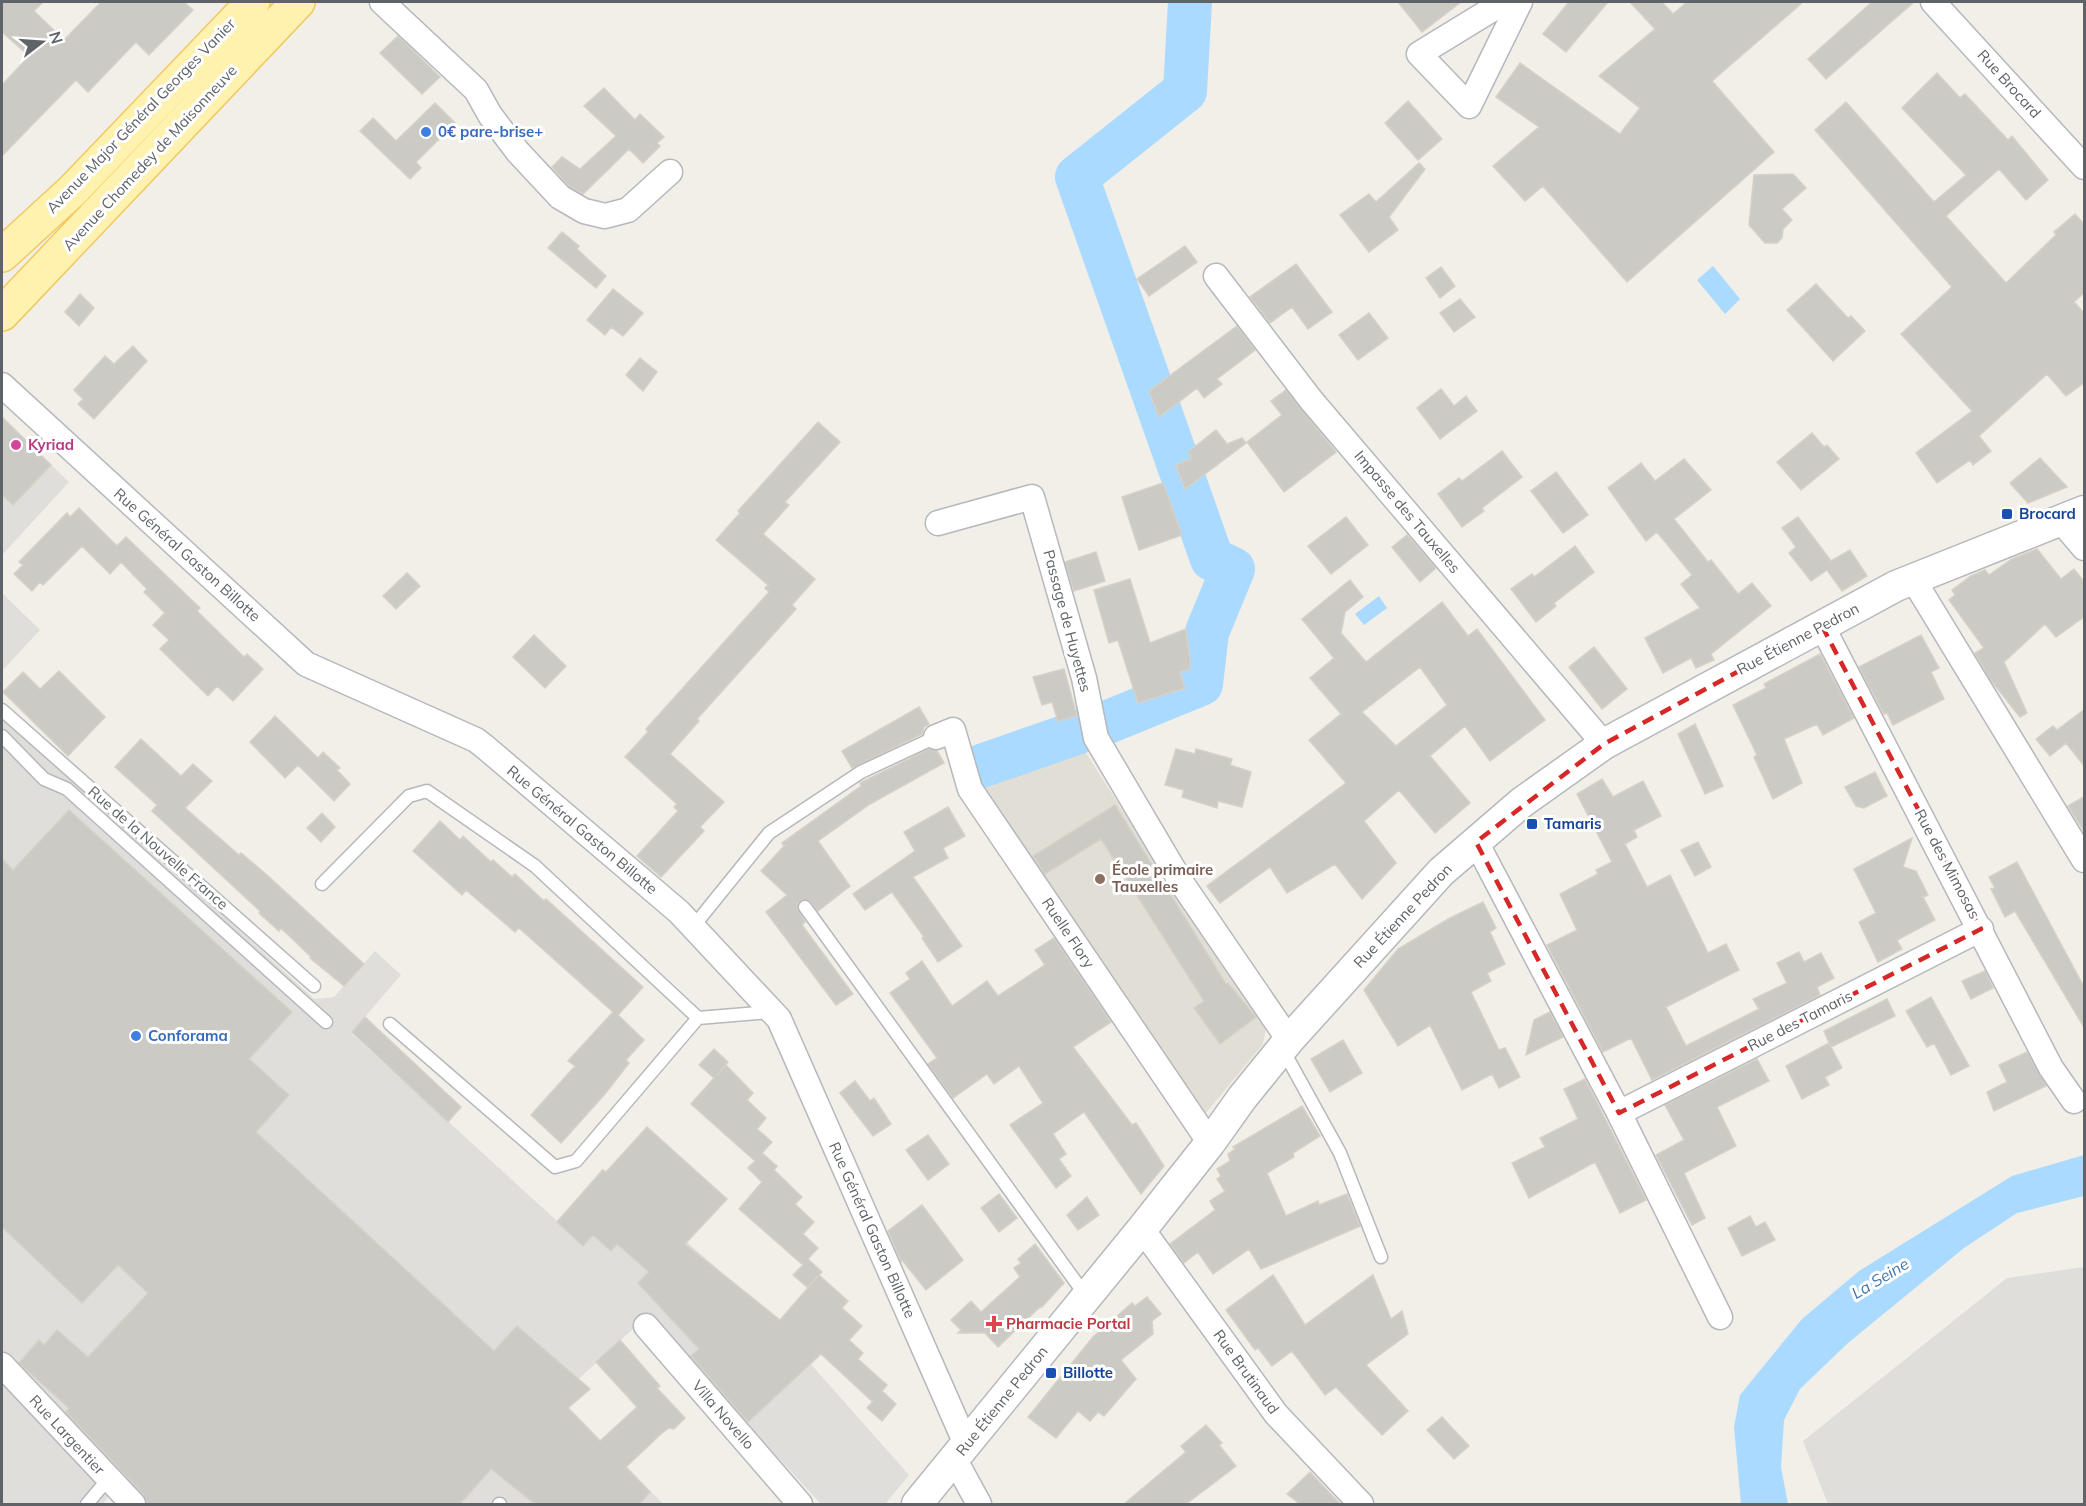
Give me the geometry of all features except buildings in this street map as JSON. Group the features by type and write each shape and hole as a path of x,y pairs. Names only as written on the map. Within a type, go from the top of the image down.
{"main road":[{"name":"Avenue Major Général Georges Vanier","path":"2,255 73,190 253,2"},
{"name":"Avenue Chomedey de Maisonneuve","path":"2,314 298,2"}],"street":[{"path":"382,2 476,90 490,115 518,152 560,197 584,211 605,216 628,210 670,172"},
{"path":"1504,2 1419,54 1469,106 1520,2"},
{"name":"Rue Brocard","path":"1934,2 2085,167"},
{"name":"Impasse des Tauxelles","path":"1215,276 1311,400 1604,744"},
{"name":"Rue Général Gaston Billotte","path":"2,385 306,664 476,740 679,912 779,1020 960,1452 979,1504"},
{"name":"Passage de Huyettes","path":"938,523 1032,497 1084,678 1093,728 1181,882 1286,1044"},
{"path":"2073,516 2085,548"},
{"name":"Rue Étienne Pedron","path":"917,1504 1142,1229 1286,1044 1441,872 1521,803 1604,744 1896,586 2073,516"},
{"path":"1913,579 2085,860"},
{"name":"Rue des Mimosas","path":"1822,626 2051,1068 2074,1101"},
{"name":"Ruelle Flory","path":"936,737 953,730 970,789 1210,1143"},
{"path":"1476,842 1619,1113 1720,1317"},
{"name":"Rue des Tamaris","path":"1619,1113 1981,929"},
{"name":"Rue Brutinaud","path":"1142,1229 1276,1414 1361,1504"},
{"name":"Villa Novello","path":"646,1326 800,1504"},
{"name":"Rue Largentier","path":"2,1365 133,1504"}],"lane":[{"name":"Rue de la Nouvelle France","path":"2,710 314,986"},
{"path":"2,736 44,779 67,789 326,1022"},
{"path":"693,927 769,834 861,772 936,737"},
{"path":"322,884 409,796 427,791 535,866 698,1018"},
{"path":"805,907 1087,1297"},
{"path":"390,1024 555,1167 576,1161 698,1018 772,1012"},
{"path":"1286,1044 1340,1153 1381,1257"},
{"path":"87,1504 108,1479"}],"highlighted area":[{"path":"1822,626 1981,929 1619,1113 1476,842 1604,744"}],"shaded area":[{"path":"2,417 69,482 2,555"},
{"path":"2,593 40,630 2,671"},
{"path":"2,708 122,823 314,999 334,997 375,951 401,975 351,1033 557,1221 602,1169 754,1300 909,1475 885,1504 821,1504 647,1316 559,1397 663,1504 146,1504 119,1480 103,1504 2,1504"},
{"name":"École primaire Tauxelles","path":"1077,739 1223,967 1267,1022 1263,1044 1197,1124 975,791 978,773"},
{"path":"2084,1267 2084,1504 1828,1504 1803,1441 2007,1278"}],"water":[{"path":"1713,266 1740,299 1725,314 1697,280"},
{"path":"1379,596 1387,608 1364,625 1355,614"},
{"name":"La Seine","path":"2084,1155 2084,1196 2017,1213 1964,1248 1848,1343 1800,1389 1784,1420 1781,1467 1788,1504 1741,1504 1734,1427 1740,1395 1802,1319 1859,1271 2012,1176"}],"waterway":[{"path":"981,766 1108,722 1201,684 1207,632 1233,569 1212,559 1077,177 1185,91 1190,2"}],"place":[{"name":"0€ pare-brise+","path":"426,132"},
{"name":"Kyriad","path":"16,445"},
{"name":"Brocard","path":"2007,514"},
{"name":"Tamaris","path":"1532,824"},
{"name":"École primaire Tauxelles","path":"1100,879"},
{"name":"Conforama","path":"136,1036"},
{"name":"Pharmacie Portal","path":"994,1324"},
{"name":"Billotte","path":"1051,1373"}]}
